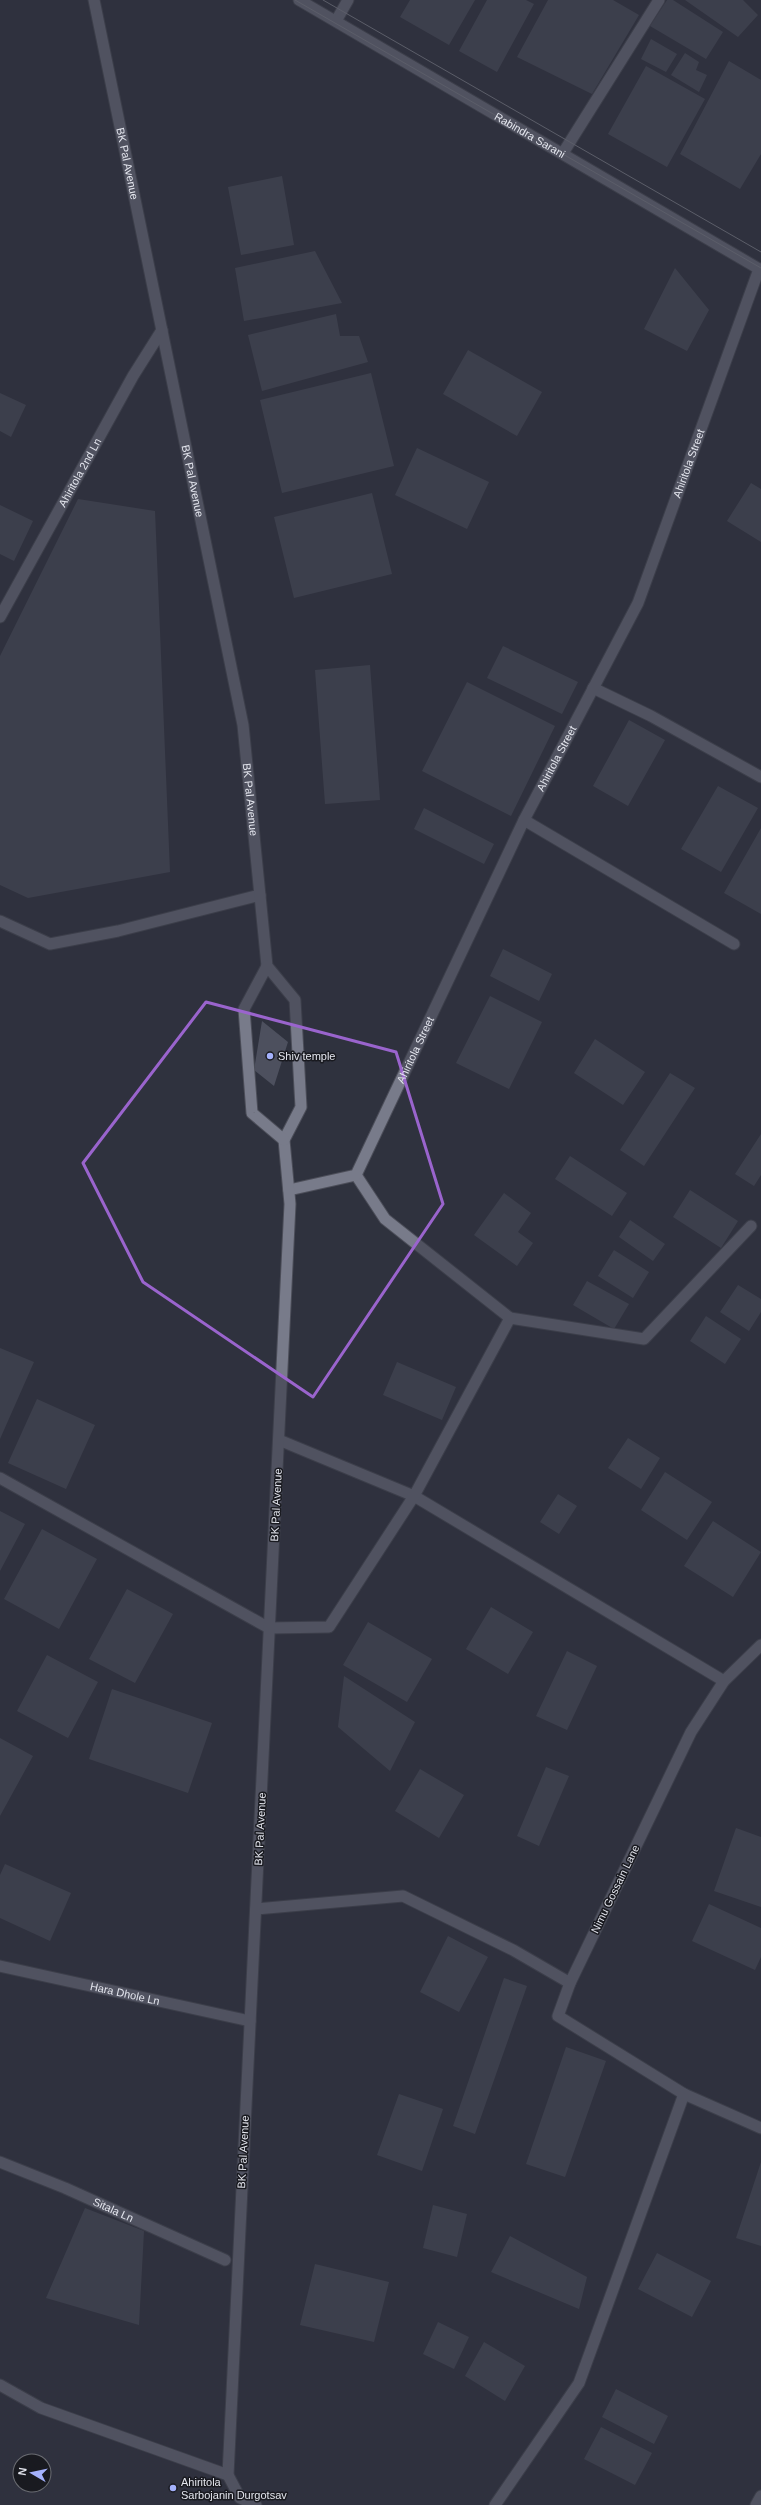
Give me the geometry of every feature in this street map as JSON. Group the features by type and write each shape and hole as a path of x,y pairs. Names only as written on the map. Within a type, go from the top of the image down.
{"main road":[{"name":"BK Pal Avenue","path":"94,0 243,725 267,966"},
{"name":"Rabindra Sarani","path":"299,0 760,269"},
{"path":"336,21 348,0"},
{"path":"563,153 659,0"},
{"name":"Ahiritola Street","path":"356,1175 524,820 638,604 760,269"},
{"name":"Ahiritola 2nd Ln","path":"0,617 133,376 162,330"},
{"path":"594,688 651,716 761,778"},
{"path":"524,820 734,944"},
{"path":"0,920 50,944 118,931 260,895"},
{"path":"267,966 295,1000 301,1107 284,1140 252,1113 244,1009 267,966"},
{"name":"BK Pal Avenue","path":"228,2475 290,1212 284,1140"},
{"path":"289,1190 356,1175 385,1219 510,1318 644,1339 751,1226"},
{"path":"0,1478 269,1628 329,1627 414,1496 510,1318"},
{"path":"279,1440 414,1496 724,1681"},
{"name":"Nimu Gossain Lane","path":"684,2094 558,2016 570,1984 691,1732 724,1681 761,1645"},
{"path":"256,1909 403,1896 513,1950 570,1984"},
{"name":"Hara Dhole Ln","path":"0,1966 250,2021"},
{"path":"495,2505 579,2382 684,2094 761,2128"},
{"name":"Sitala Ln","path":"0,2162 65,2188 225,2260"},
{"path":"0,2385 41,2408 228,2475 238,2502 256,2505"},
{"path":"756,2505 761,2496"}],"highlighted area":[{"path":"206,1002 396,1052 443,1204 313,1397 143,1282 83,1163"}],"building":[{"path":"410,0 475,0 449,45 400,17"},
{"path":"487,0 526,0 534,4 497,72 459,51"},
{"path":"548,0 613,0 639,15 592,94 517,57"},
{"path":"667,0 673,0 723,32 706,59 650,26"},
{"path":"685,0 743,0 758,15 738,37"},
{"path":"651,39 677,54 666,72 641,59"},
{"path":"685,53 699,62 696,70 707,75 699,92 671,75"},
{"path":"729,61 761,80 761,154 740,189 680,154"},
{"path":"646,66 705,99 667,167 608,134"},
{"path":"282,176 294,245 241,255 228,187"},
{"path":"315,251 342,303 244,321 235,268"},
{"path":"675,268 709,310 687,351 644,329"},
{"path":"336,314 340,336 359,336 368,362 262,391 248,335"},
{"path":"468,350 542,392 517,436 443,394"},
{"path":"371,373 394,466 282,493 260,400"},
{"path":"0,393 26,405 11,437 0,431"},
{"path":"417,448 489,482 467,529 395,495"},
{"path":"751,483 761,489 761,542 727,521"},
{"path":"372,493 392,574 294,598 274,517"},
{"path":"78,499 155,511 170,872 28,898 0,885 0,656"},
{"path":"0,505 33,521 14,561 0,554"},
{"path":"503,646 578,682 562,714 487,678"},
{"path":"370,665 380,800 325,804 315,670"},
{"path":"467,682 555,726 511,816 422,771"},
{"path":"629,720 665,740 628,806 593,786"},
{"path":"718,786 758,808 721,872 681,849"},
{"path":"424,808 494,844 484,864 414,829"},
{"path":"761,828 761,914 724,893"},
{"path":"503,949 552,974 539,1001 490,976"},
{"path":"490,996 542,1022 509,1089 456,1063"},
{"name":"Shiv temple","path":"262,1021 288,1042 274,1086 254,1070"},
{"path":"595,1039 645,1072 623,1105 574,1073"},
{"path":"670,1073 695,1088 644,1166 620,1150"},
{"path":"761,1134 761,1175 754,1186 735,1174"},
{"path":"570,1156 627,1193 612,1216 555,1179"},
{"path":"690,1190 738,1221 721,1248 673,1217"},
{"path":"504,1193 531,1213 518,1232 533,1243 517,1266 474,1235"},
{"path":"630,1220 665,1244 653,1261 619,1237"},
{"path":"614,1250 649,1272 633,1298 598,1276"},
{"path":"587,1281 629,1304 614,1329 573,1305"},
{"path":"738,1285 761,1299 761,1312 749,1331 720,1312"},
{"path":"706,1316 741,1339 725,1364 690,1341"},
{"path":"0,1348 34,1362 0,1439"},
{"path":"397,1362 456,1387 442,1420 383,1395"},
{"path":"37,1399 95,1425 66,1489 8,1463"},
{"path":"628,1438 660,1458 641,1489 608,1468"},
{"path":"665,1472 712,1502 687,1540 641,1510"},
{"path":"558,1494 577,1506 559,1534 540,1522"},
{"path":"0,1511 25,1524 0,1571"},
{"path":"713,1521 761,1552 733,1597 684,1566"},
{"path":"42,1529 97,1559 59,1629 4,1599"},
{"path":"127,1589 173,1614 135,1683 89,1659"},
{"path":"491,1607 533,1632 508,1674 466,1649"},
{"path":"368,1622 432,1659 407,1702 343,1665"},
{"path":"567,1651 597,1666 567,1730 536,1716"},
{"path":"47,1655 98,1682 68,1738 17,1711"},
{"path":"344,1676 415,1722 390,1771 338,1727"},
{"path":"112,1689 212,1723 188,1793 89,1759"},
{"path":"0,1738 33,1756 0,1816"},
{"path":"546,1767 569,1776 539,1846 517,1836"},
{"path":"420,1769 464,1795 439,1838 395,1811"},
{"path":"736,1828 761,1837 761,1907 714,1891"},
{"path":"5,1864 71,1893 50,1941 0,1918 0,1875"},
{"path":"709,1904 761,1928 761,1957 755,1970 692,1941"},
{"path":"448,1936 488,1957 459,2012 420,1992"},
{"path":"504,1978 527,1986 475,2134 453,2126"},
{"path":"566,2047 606,2061 565,2177 526,2164"},
{"path":"399,2094 443,2109 422,2171 377,2155"},
{"path":"761,2162 761,2246 736,2238"},
{"path":"433,2205 467,2214 457,2257 423,2248"},
{"path":"85,2208 144,2231 139,2325 46,2298"},
{"path":"510,2236 587,2277 579,2309 491,2272"},
{"path":"657,2253 711,2281 692,2317 638,2289"},
{"path":"315,2264 389,2282 374,2342 300,2325"},
{"path":"438,2322 469,2337 454,2369 423,2354"},
{"path":"484,2342 525,2366 505,2401 465,2376"},
{"path":"616,2389 668,2416 654,2444 602,2417"},
{"path":"601,2427 652,2453 635,2485 584,2459"}],"tram line":[{"path":"295,0 761,268"},
{"path":"323,0 761,252"}],"place":[{"name":"Shiv temple","path":"270,1056"},
{"name":"Ahiritola Sarbojanin Durgotsav","path":"173,2488"}]}
